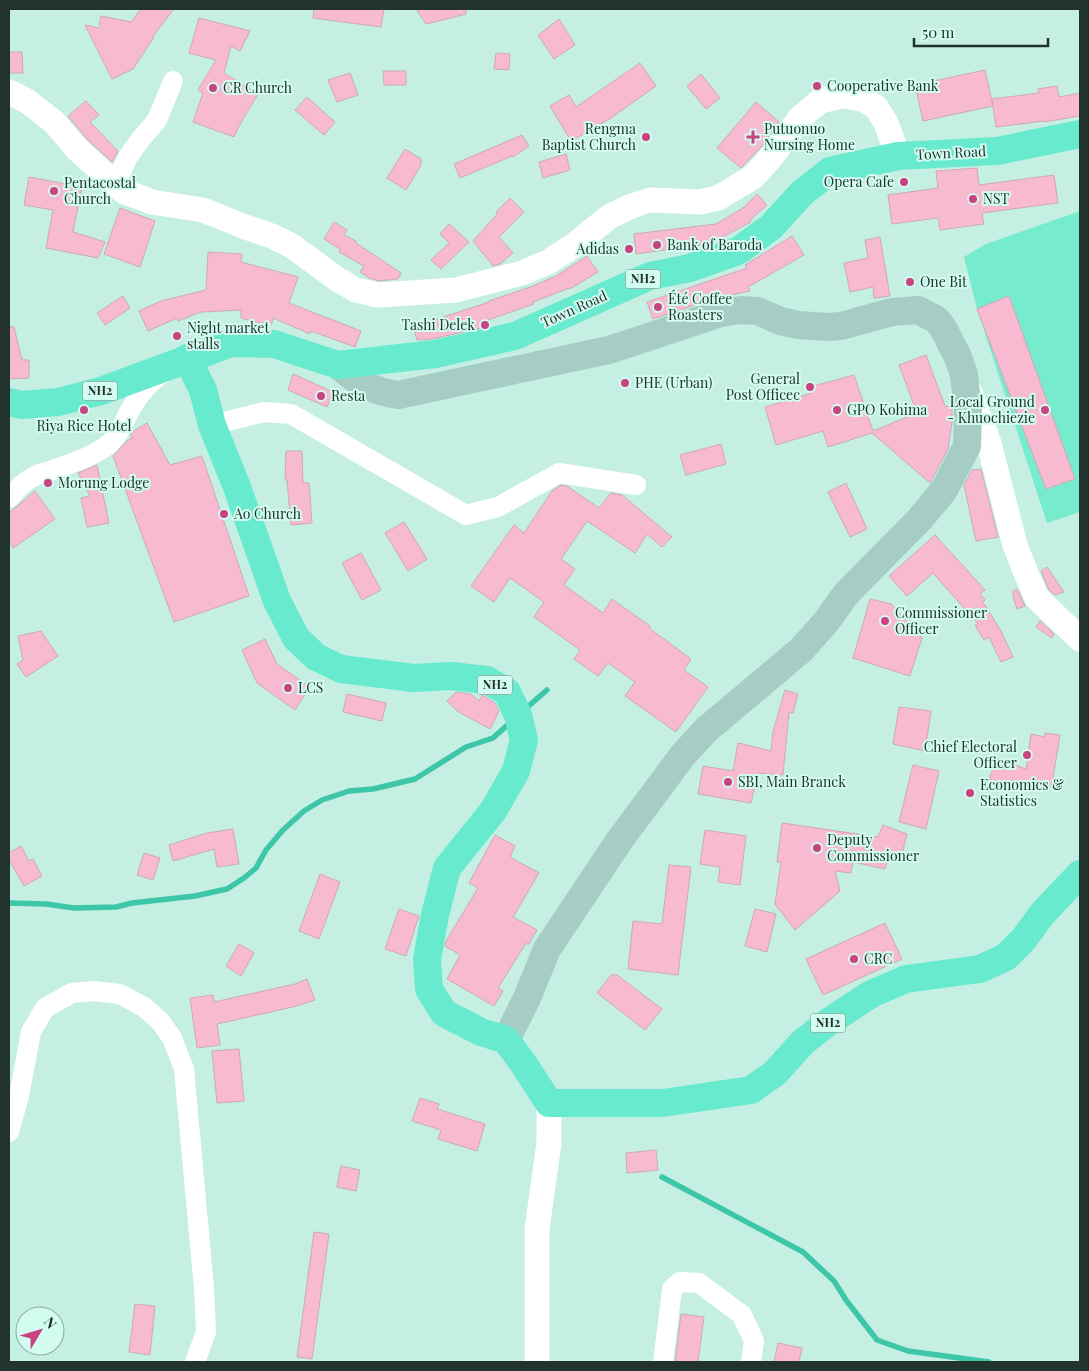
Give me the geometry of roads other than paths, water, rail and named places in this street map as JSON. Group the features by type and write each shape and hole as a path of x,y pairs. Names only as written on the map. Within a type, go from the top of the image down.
{"highway":[{"name":"Town Road","path":"188,358 231,343 274,344 338,365 434,354 514,336 650,276 690,268 738,251 771,227 802,193 830,171 898,156 997,150 1080,134"},
{"name":"NH2","path":"9,402 22,405 58,402 101,391 188,358 203,390 212,425 237,487 277,601 296,638 316,657 341,669 414,678 452,676 487,680 507,692 514,707 524,740 516,771 493,810 446,868 427,959 429,989 444,1013 482,1032 506,1040"},
{"name":"NH2","path":"549,1104 663,1103 751,1090 775,1074 803,1042 830,1021 871,994 906,979 980,969 1006,957 1023,940 1043,913 1080,874"},
{"path":"506,1040 549,1104"}],"main road":[{"path":"338,365 358,382 376,392 398,395 609,350 722,313 741,310 758,312 780,321 798,325 829,327 841,326 892,312 918,310 937,320 943,328 964,375 968,408 967,446 944,490 920,519 846,594 826,622 801,650 706,730 684,755 628,828 547,949 527,998 506,1040"}],"street":[{"path":"116,184 128,157 157,120 173,81"},
{"path":"9,92 27,101 54,122 78,149 123,191 152,202 203,210 272,236 292,246 337,280 356,290 378,295 456,290 522,273 548,262 573,246 609,217 629,207 650,200 700,202 718,198 753,177 773,155 800,118 820,101 842,96 862,98 876,107 886,124 898,156"},
{"path":"9,498 20,485 37,475 98,452 109,444 117,435 130,411 146,388 157,377 188,358"},
{"path":"964,375 989,443 1015,545 1026,573 1037,598 1080,639"},
{"path":"212,425 264,412 291,414 466,515 498,507 559,473 636,485"},
{"path":"9,1132 19,1096 31,1032 45,1008 72,993 94,990 120,994 144,1007 160,1021 172,1038 184,1069 204,1288 206,1332 195,1362"},
{"path":"537,1362 536,1229 549,1143 549,1104"},
{"path":"663,1362 672,1290 680,1282 699,1283 742,1315 754,1341 751,1362"}],"waterway":[{"path":"524,710 547,690"},
{"path":"9,903 46,904 74,908 116,907 132,903 195,896 227,889 256,868 266,850 283,830 304,811 322,800 349,791 373,789 415,779 466,747 493,738 512,721"},
{"path":"662,1177 803,1252 834,1281 877,1340 908,1351 989,1362"}],"place":[{"name":"Cooperative Bank","path":"817,86"},
{"name":"CR Church","path":"213,88"},
{"name":"Rengma Baptist Church","path":"646,137"},
{"name":"Putuonuo Nursing Home","path":"753,137"},
{"name":"Opera Cafe","path":"904,182"},
{"name":"Pentacostal Church","path":"54,191"},
{"name":"NST","path":"973,199"},
{"name":"Bank of Baroda","path":"657,245"},
{"name":"Adidas","path":"629,249"},
{"name":"One Bit","path":"910,282"},
{"name":"Été Coffee Roasters","path":"658,307"},
{"name":"Tashi Delek","path":"485,325"},
{"name":"Night market stalls","path":"177,336"},
{"name":"PHE (Urban)","path":"625,383"},
{"name":"General Post Officec","path":"810,387"},
{"name":"Resta","path":"321,396"},
{"name":"Riya Rice Hotel","path":"84,410"},
{"name":"GPO Kohima","path":"837,410"},
{"name":"Local Ground - Khuochiezie","path":"1045,410"},
{"name":"Morung Lodge","path":"48,483"},
{"name":"Ao Church","path":"224,514"},
{"name":"Commissioner Officer","path":"885,621"},
{"name":"LCS","path":"288,688"},
{"name":"Chief Electoral Officer","path":"1027,755"},
{"name":"SBI, Main Branck","path":"728,782"},
{"name":"Economics & Statistics","path":"970,793"},
{"name":"Deputy Commissioner","path":"817,848"},
{"name":"CRC","path":"854,959"}]}
